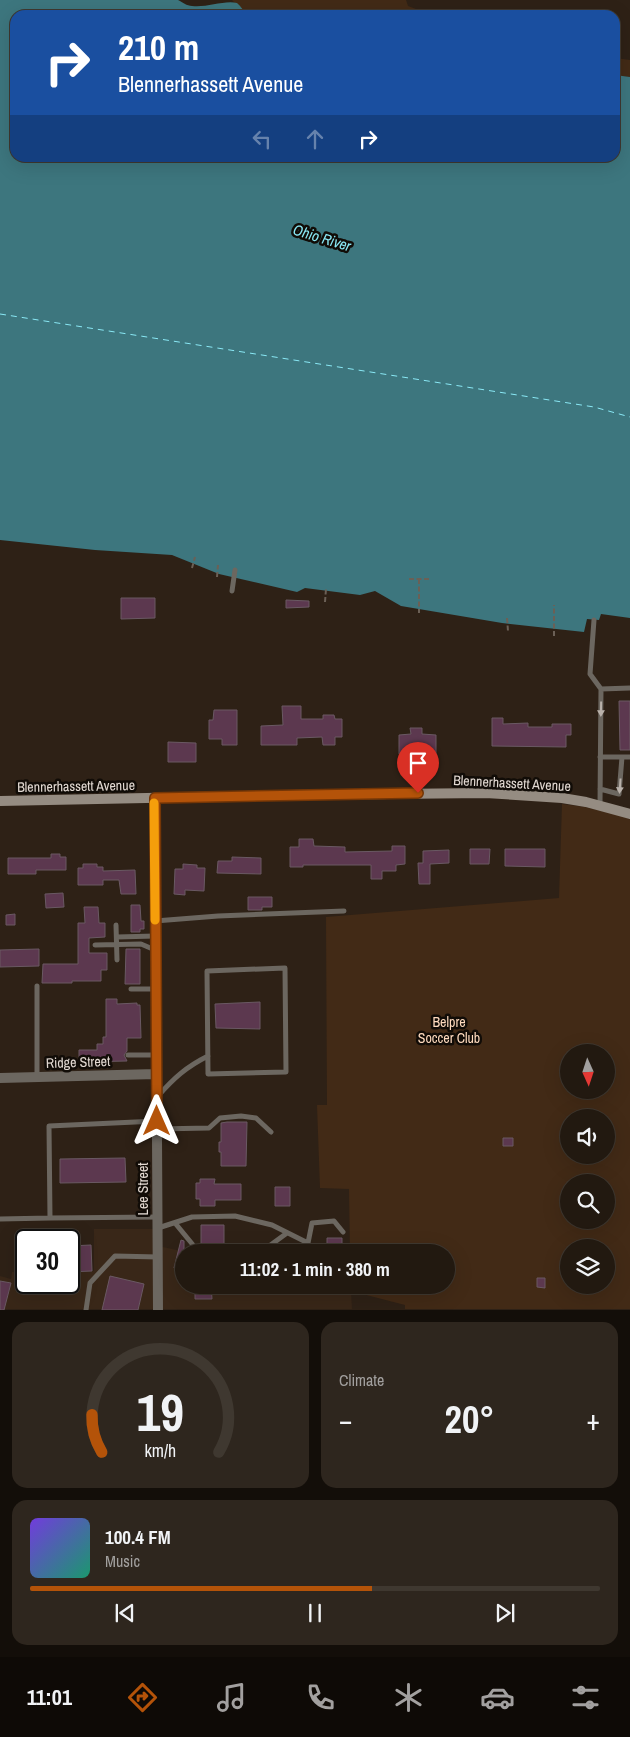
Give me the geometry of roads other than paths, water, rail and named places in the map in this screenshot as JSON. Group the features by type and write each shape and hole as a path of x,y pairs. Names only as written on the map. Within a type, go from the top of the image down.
{"street":[{"name":"Blennerhassett Avenue","path":"0,801 315,794 486,793 562,798 630,814"},
{"name":"Lee Street","path":"155,798 158,1310"},
{"name":"Ridge Street","path":"0,1078 156,1074"}],"lane":[{"path":"232,591 235,570"},
{"path":"594,620 590,674 601,688 600,806"},
{"path":"601,688 630,688"},
{"path":"600,757 630,757"},
{"path":"600,789 620,794 622,757"},
{"path":"155,921 218,916 344,911"},
{"path":"116,924 117,960"},
{"path":"117,937 155,936"},
{"path":"95,945 141,944 155,950"},
{"path":"285,968 286,1072 208,1074 208,1056 207,971 285,968"},
{"path":"36,986 37,1077"},
{"path":"131,988 155,989"},
{"path":"128,1055 156,1055"},
{"path":"156,1098 174,1078 189,1066 208,1056"},
{"path":"50,1218 48,1126 157,1125 209,1128 220,1118 241,1116 256,1118 271,1132"},
{"path":"158,1229 192,1218 235,1216 272,1225 308,1243 312,1223 334,1221 343,1232"},
{"path":"0,1219 157,1217"},
{"path":"175,1223 192,1244"},
{"path":"273,1244 287,1233"},
{"path":"86,1310 90,1283 115,1256 158,1257"}],"water":[{"name":"Ohio River","path":"0,0 178,0 188,5 197,6 232,2 237,3 243,10 10,10 10,162 620,162 620,76 630,77 630,618 601,614 599,620 587,619 584,632 502,623 401,606 375,591 360,595 305,588 297,592 219,574 172,555 95,550 0,540"}],"park label":[{"name":"Belpre Soccer Club","path":"449,1030"}]}
